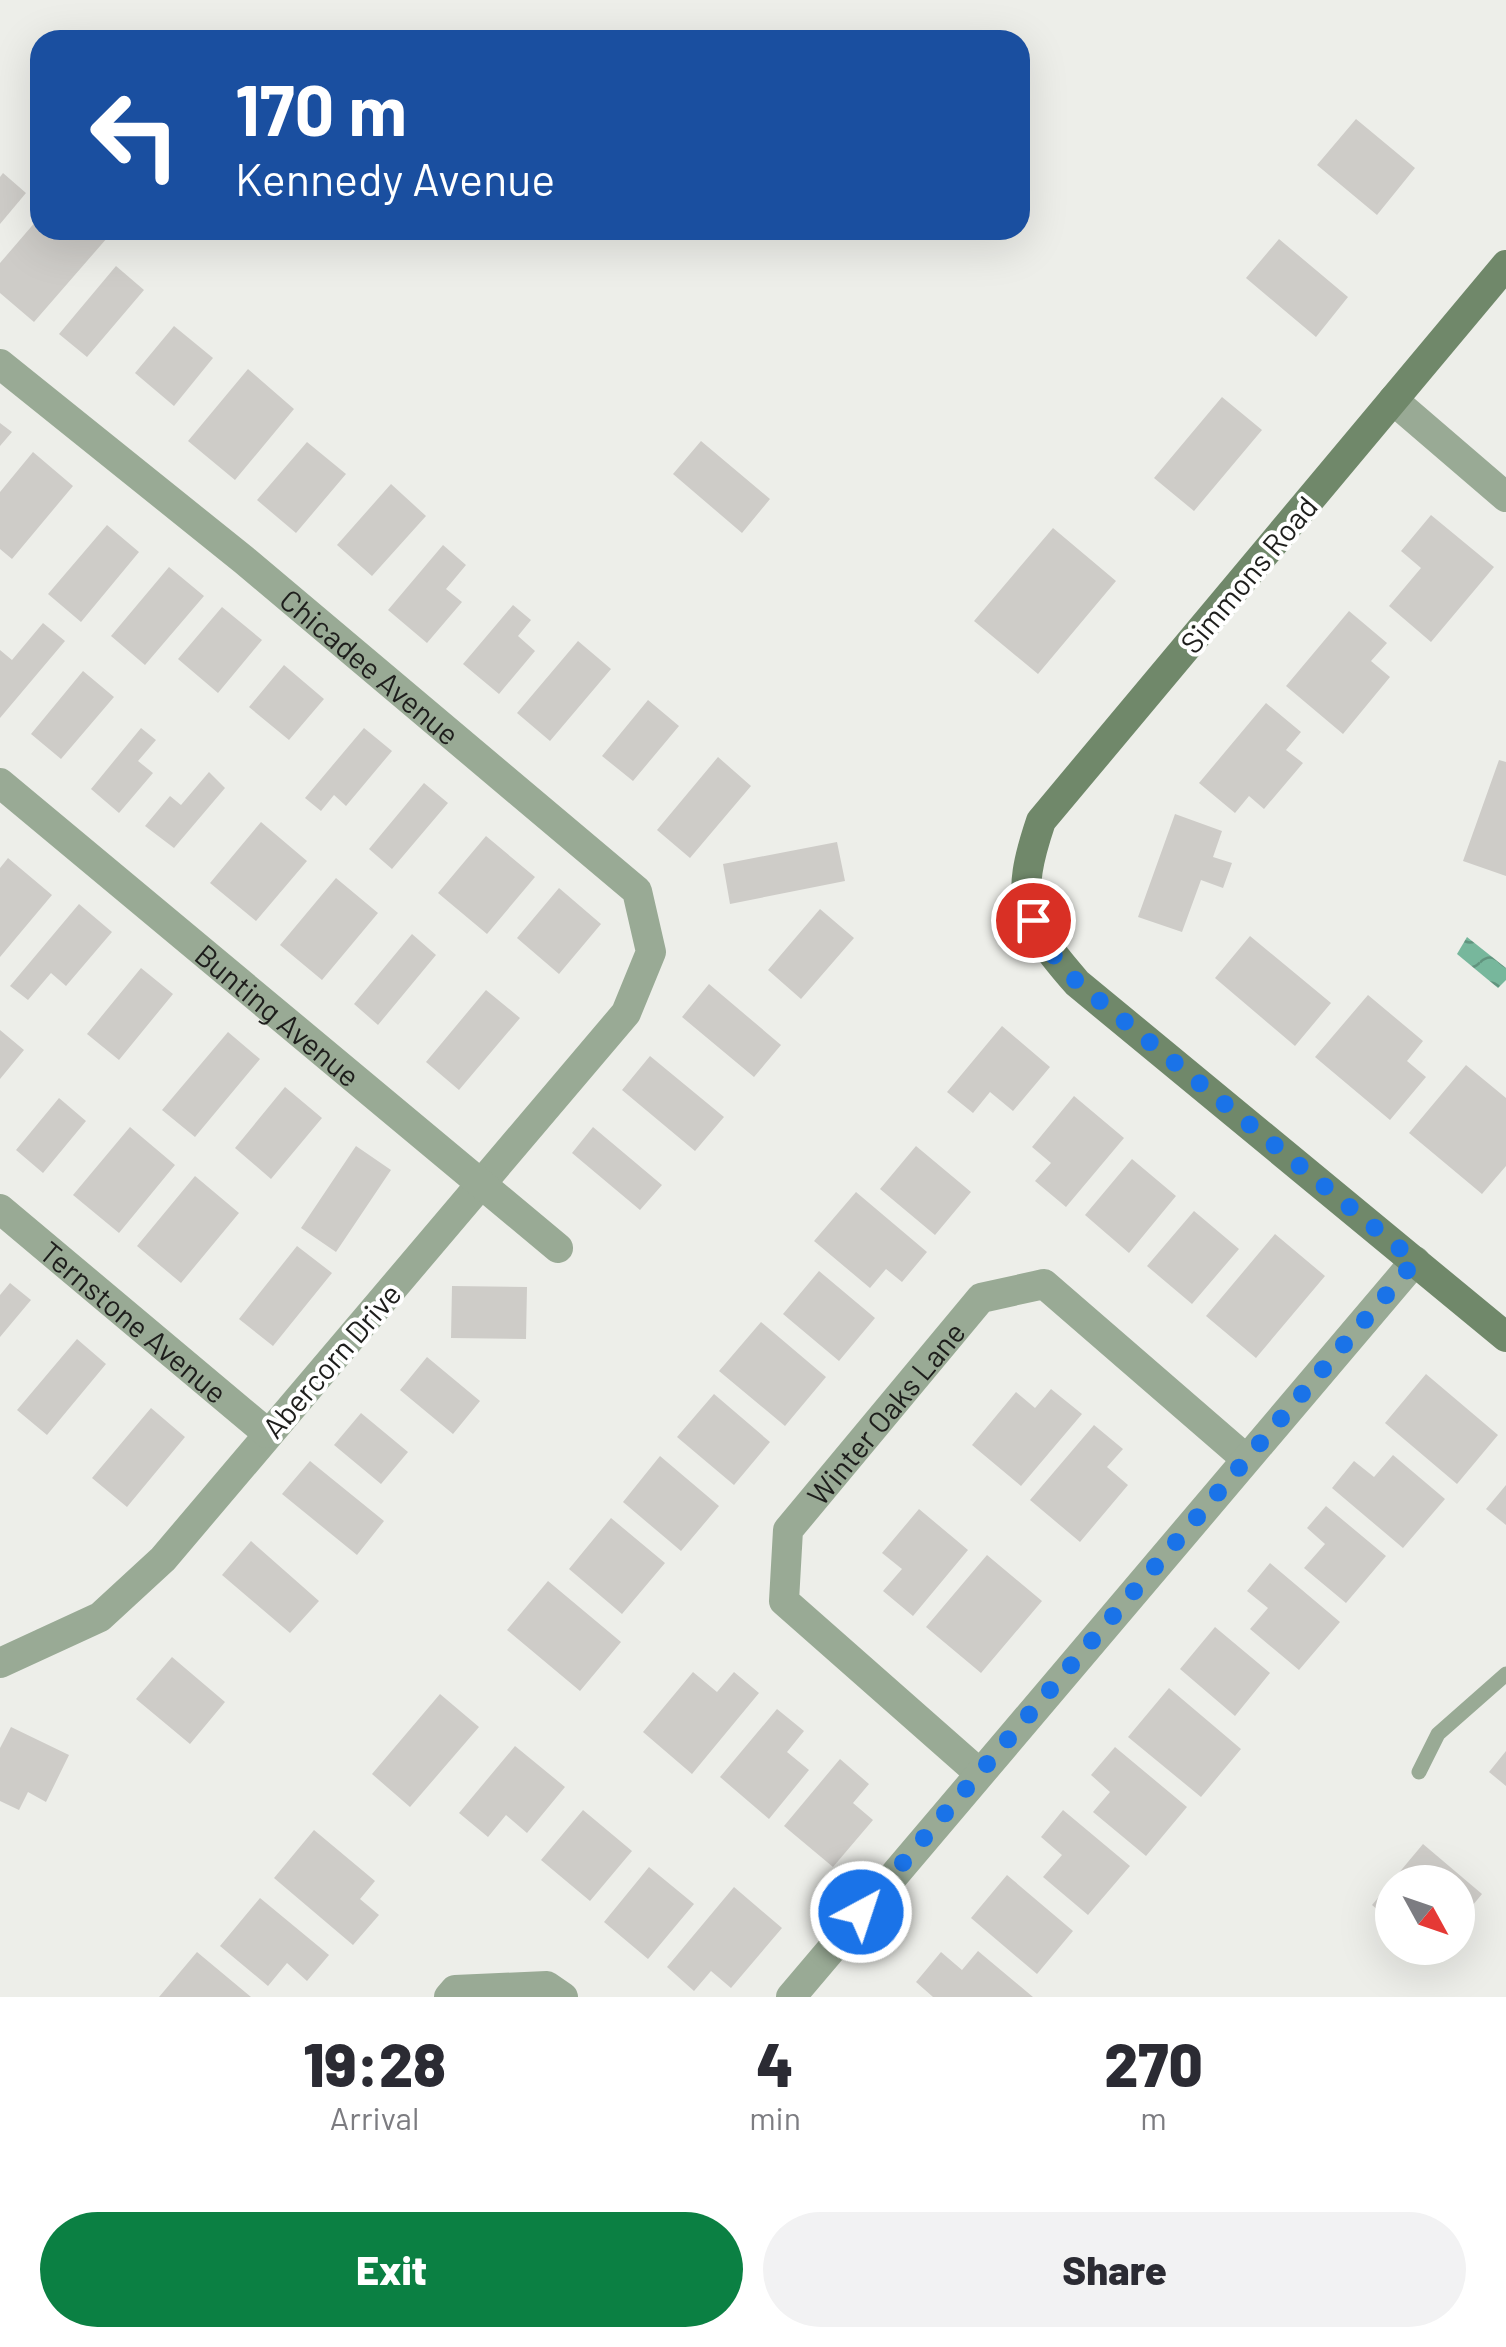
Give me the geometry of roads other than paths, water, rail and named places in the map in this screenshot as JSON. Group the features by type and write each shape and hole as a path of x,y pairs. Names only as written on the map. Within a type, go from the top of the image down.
{"street":[{"name":"Simmons Road","path":"1415,1261 1077,982 1042,942 1025,899 1026,866 1041,821 1506,265"},
{"name":"Chicadee Avenue","path":"0,364 244,560 637,891 651,952 626,1013"},
{"path":"1394,400 1506,497"},
{"name":"Bunting Avenue","path":"0,783 558,1248"},
{"name":"Abercorn Drive","path":"0,1663 100,1617 164,1559 626,1013"},
{"name":"Ternstone Avenue","path":"0,1209 267,1434"},
{"path":"791,1997 1415,1261 1506,1338"},
{"name":"Winter Oaks Lane","path":"978,1772 784,1601 788,1530 981,1298 1044,1284 1246,1459"},
{"path":"449,1997 456,1990 547,1986 563,1997"}],"lane":[{"path":"1419,1772 1438,1734 1506,1674"}],"water":[{"path":"1467,937 1506,968 1506,980 1498,988 1457,954"}]}
